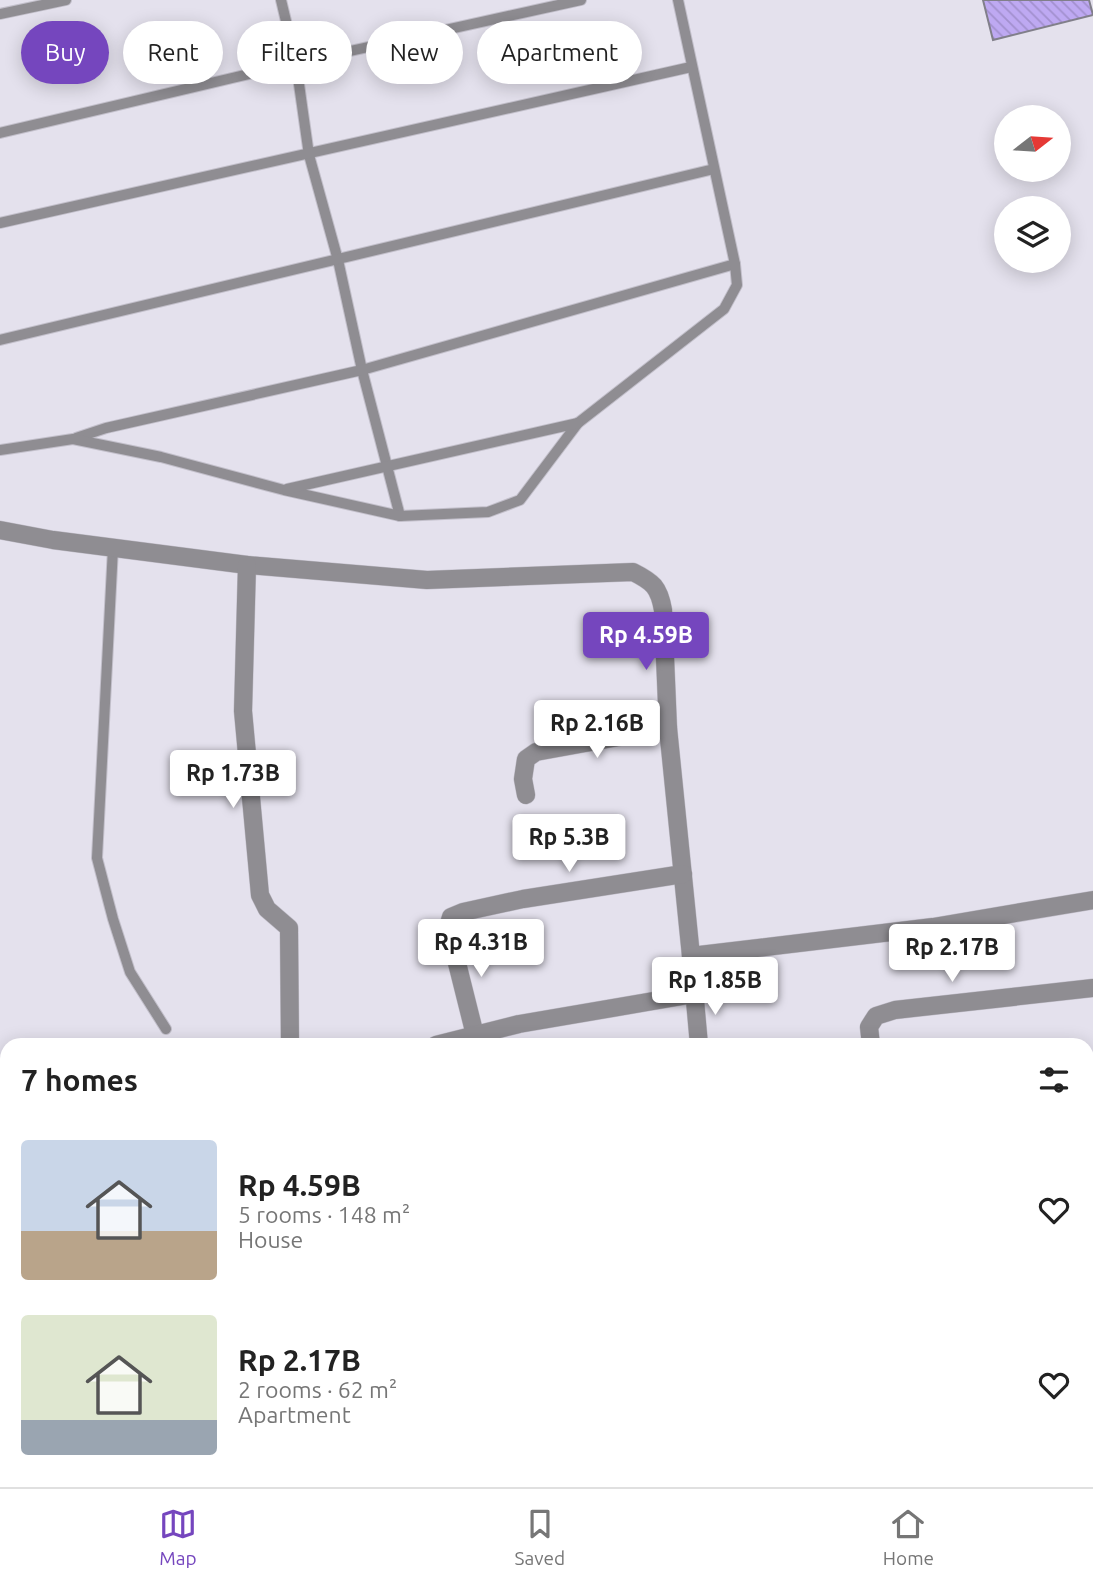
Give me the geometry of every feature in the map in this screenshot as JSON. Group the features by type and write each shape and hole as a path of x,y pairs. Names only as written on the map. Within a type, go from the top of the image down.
{"street":[{"path":"0,530 247,565 427,579 633,572 651,580 660,596 668,728 698,1038"},
{"path":"247,565 243,711 260,895 267,909 289,929 290,1038"},
{"path":"526,796 523,779 526,759 536,752 668,728"},
{"path":"475,1035 447,927 451,916 523,899 683,874"},
{"path":"691,956 933,927 1093,900"},
{"path":"870,1038 869,1027 876,1016 895,1010 1093,988"},
{"path":"463,1038 519,1024 694,994"}],"lane":[{"path":"0,14 66,0"},
{"path":"281,0 286,21"},
{"path":"352,51 581,0"},
{"path":"73,439 161,457 284,490 400,516 488,512 520,500 578,424 724,309 737,285 735,264 678,0"},
{"path":"0,223 691,67"},
{"path":"0,134 237,77"},
{"path":"299,84 309,155 338,260 362,370 400,516"},
{"path":"0,340 714,169"},
{"path":"0,450 73,439 106,428 362,370 735,264"},
{"path":"284,490 578,424"},
{"path":"113,548 97,858 113,919 131,972 166,1029"}],"building":[{"path":"983,0 1089,0 1093,15 993,40"}]}
